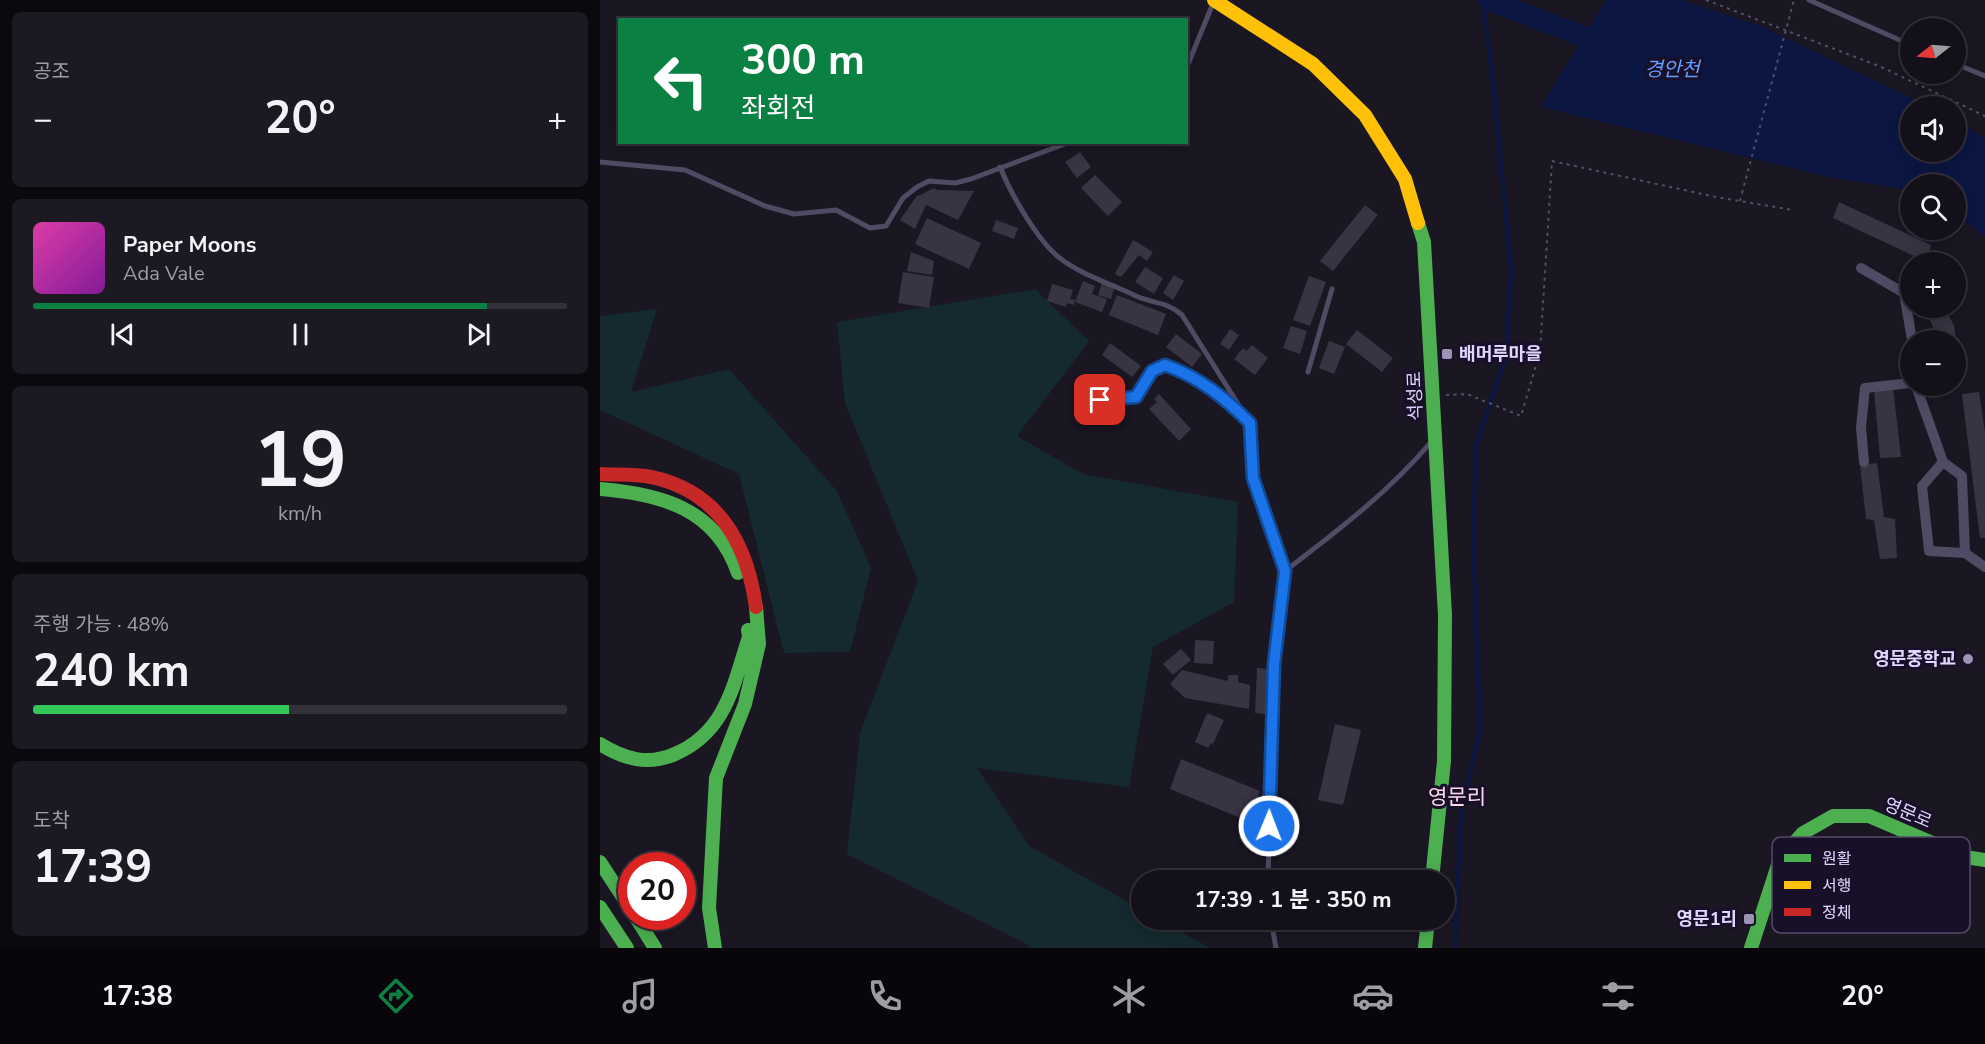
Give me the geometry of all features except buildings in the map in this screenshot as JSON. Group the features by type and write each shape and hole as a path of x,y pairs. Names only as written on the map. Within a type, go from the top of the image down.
{"main road":[{"name":"석성로","path":"1214,0 1313,64 1365,115 1405,179 1424,242 1445,615 1444,761 1433,870"},
{"path":"600,474 651,477 698,494 723,518 745,555 756,604 759,644 745,704 716,778 709,908 715,948"},
{"path":"600,489 626,490 684,506 714,529 736,563 750,637 732,688 710,732 685,750 647,763 600,744"},
{"name":"영문로","path":"1799,837 1833,816 1869,816 1918,837"},
{"name":"영문로","path":"1970,858 1985,860"},
{"path":"600,862 618,890"},
{"name":"영문로","path":"1751,948 1772,884"},
{"path":"600,907 627,948"},
{"path":"644,930 655,948"},
{"path":"1425,948 1427,930"}],"street":[{"path":"1861,268 1904,293 1910,330"},
{"path":"1864,462 1861,427 1865,388 1900,385"},
{"path":"1920,396 1943,462 1962,476 1965,553"},
{"path":"1943,462 1922,486 1929,551 1965,553 1985,567"}],"lane":[{"path":"1188,64 1214,0"},
{"path":"1809,0 1900,40"},
{"path":"1966,68 1985,76"},
{"path":"600,162 685,170 765,206 794,214 836,210 870,228 880,228 886,226 903,198 929,181 954,183 1064,144"},
{"path":"1000,167 1049,249 1063,261 1143,298 1169,304 1182,315 1250,423 1253,478 1285,571 1274,664 1268,870"},
{"path":"1308,372 1332,290"},
{"path":"1084,413 1100,400 1136,397 1152,371 1165,365 1204,384 1227,400 1250,423"},
{"path":"1285,571 1332,535 1408,469 1434,439"},
{"path":"1273,930 1276,948"}],"path":[{"path":"1706,0 1879,66 1985,116"},
{"path":"1740,201 1794,0"},
{"path":"1434,396 1467,394 1521,416 1540,352 1552,161 1793,210"}],"green space":[{"path":"1035,289 1089,341 1017,436 1083,474 1238,502 1234,602 1153,647 1129,787 977,768 1029,846 1131,903 1131,930 1177,930 1210,948 1029,948 1027,944 847,854 860,733 918,581 845,403 837,322"},
{"path":"657,309 631,392 729,369 837,491 871,568 850,652 784,653 739,474 600,410 600,316"}],"water":[{"name":"경안천","path":"1606,0 1681,0 1763,27 1907,96 1900,96 1900,162 1966,162 1966,127 1985,139 1985,237 1966,222 1966,174 1900,174 1900,188 1829,177 1541,107"}],"waterway":[{"path":"1455,948 1461,812 1480,730 1473,537 1476,445 1506,356 1511,270 1483,0"},
{"name":"경안천","path":"1488,0 1611,47"}],"traffic: fast":[{"path":"1418,223 1424,242 1445,615 1444,761 1433,870"},
{"path":"600,489 645,495 684,509 716,534 728,551 738,573"},
{"path":"715,948 709,908 716,778 745,704 759,644 756,607"},
{"path":"600,744 618,754 646,760 665,758 692,745 706,733 725,706 749,637 748,630"},
{"path":"1799,837 1833,816 1869,816 1918,837"},
{"path":"1970,858 1985,860"},
{"path":"600,862 618,890"},
{"path":"1751,948 1772,884"},
{"path":"600,907 627,948"},
{"path":"644,930 655,948"},
{"path":"1425,948 1427,930"}],"traffic: slow":[{"path":"1214,0 1313,64 1365,115 1405,179 1418,223"}],"traffic: jam":[{"path":"600,474 651,477 674,484 694,494 711,507 725,523 736,541 752,584 756,607"}],"place":[{"name":"배머루마을","path":"1447,354"},
{"name":"영문중학교","path":"1968,659"},
{"name":"영문1리","path":"1749,919"}],"district":[{"name":"영문리","path":"1457,797"}],"route":[{"path":"1100,400 1136,397 1152,371 1165,365 1204,384 1227,400 1250,423 1253,478 1285,571 1274,664 1269,826"}]}
